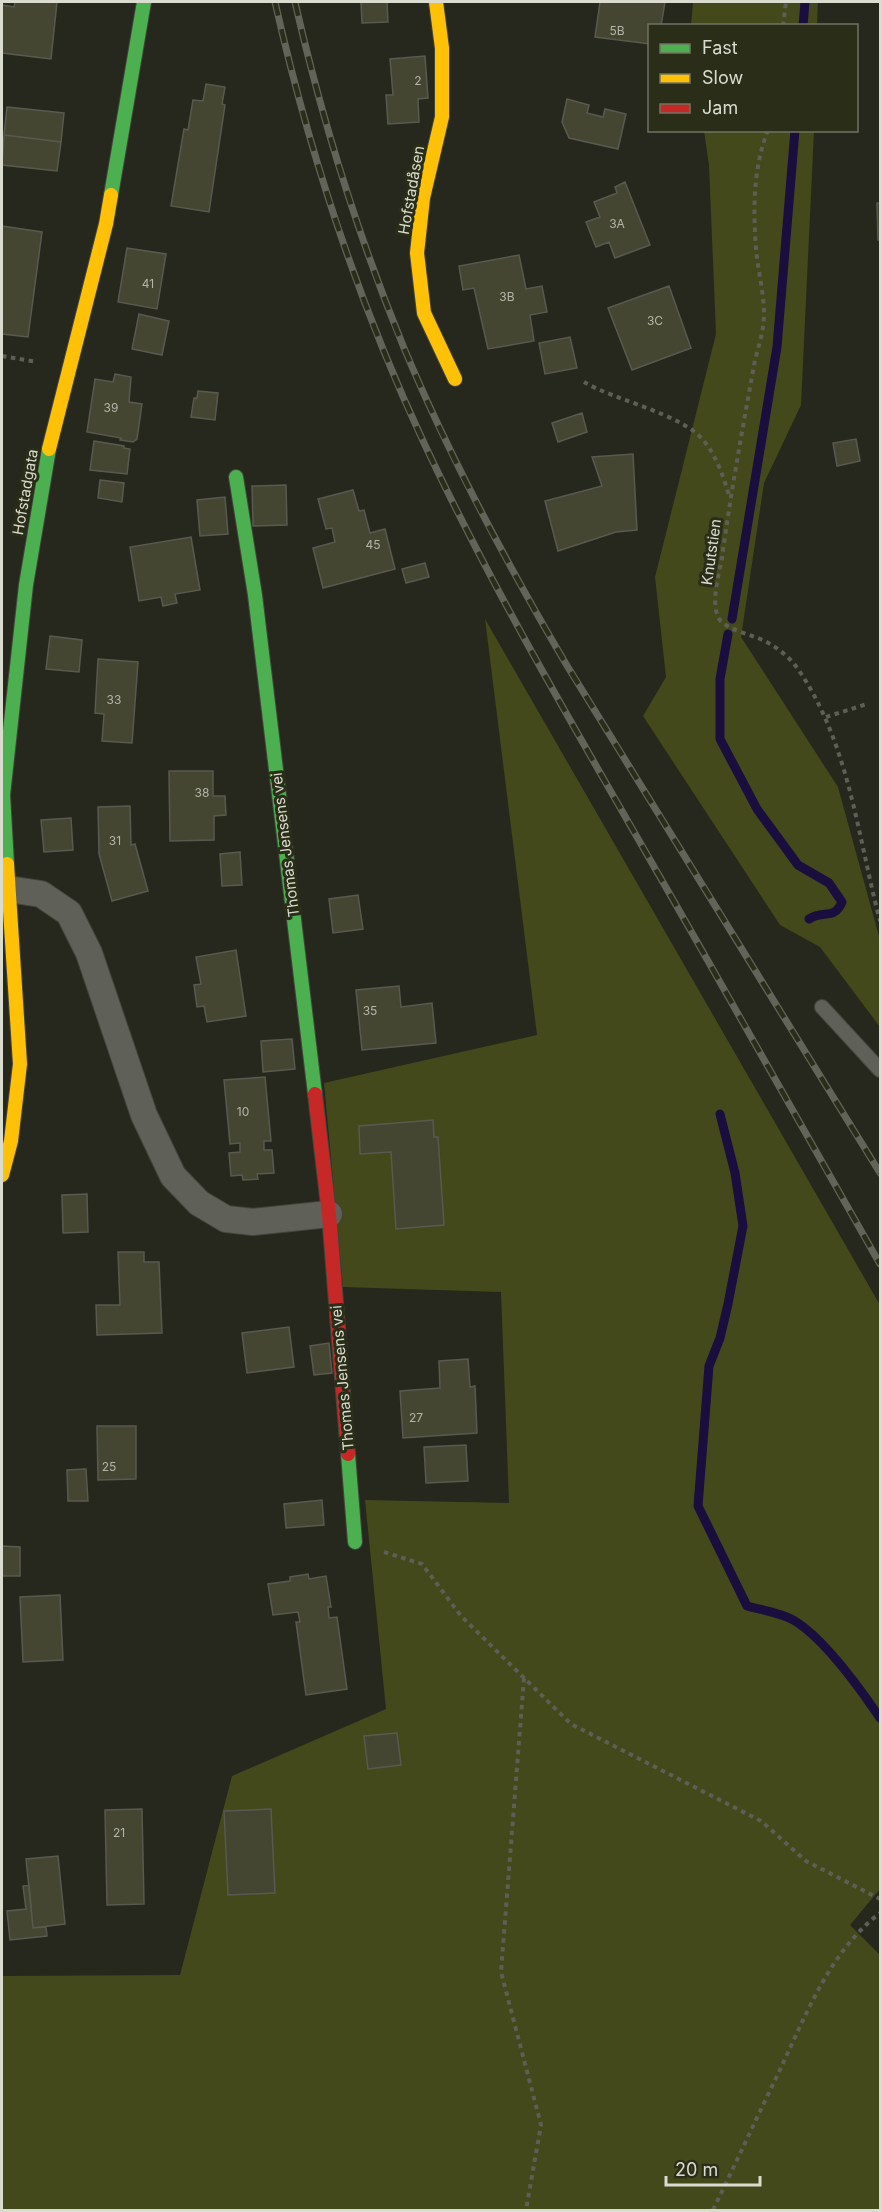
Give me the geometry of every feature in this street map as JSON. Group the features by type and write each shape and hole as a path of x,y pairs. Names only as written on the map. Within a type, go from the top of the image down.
{"street":[{"name":"Hofstadgata","path":"2,1175 11,1141 20,1064 3,795 26,585 48,453 105,225 144,2"},
{"name":"Hofstadåsen","path":"436,2 442,48 442,117 423,198 417,253 424,313 455,379"},
{"name":"Thomas Jensens vei","path":"236,477 255,595 329,1214 355,1542"},
{"path":"8,889 41,894 69,912 89,953 144,1115 173,1176 199,1203 226,1219 253,1222 329,1214"}],"lane":[{"path":"822,1008 880,1070"}],"path":[{"path":"783,24 786,2"},
{"name":"Knutstien","path":"767,132 761,148 755,182 756,248 764,314 762,338 755,360 730,498 716,599 717,616 723,624 764,641 787,656 801,673 826,717 847,777 880,921"},
{"path":"584,382 601,392 665,416 703,439 720,465 730,498"},
{"path":"826,717 867,704"},
{"path":"355,1542 422,1564 460,1616 571,1724 761,1821 806,1861 880,1899"},
{"path":"524,1677 501,1972 541,2125 526,2211"},
{"path":"713,2211 795,2038 834,1962 861,1928 880,1913"}],"green space":[{"path":"693,2 818,2 817,24 691,24"},
{"path":"704,132 814,132 801,405 764,483 741,637 838,787 880,940 880,1027 820,947 780,925 643,716 666,677 655,577 716,334 709,165"},
{"path":"485,619 880,1305 880,1889 850,1925 880,1955 880,2210 2,2210 2,1976 180,1975 232,1776 386,1709 365,1500 509,1503 501,1292 343,1287 324,1083 537,1035"}],"building":[{"path":"15,2 57,2 51,59 2,53 2,5 14,7"},
{"path":"361,2 387,2 388,22 362,23"},
{"path":"600,2 665,2 661,24 648,24 648,44 595,37"},
{"path":"425,56 428,98 418,99 419,122 388,124 386,95 393,95 390,59"},
{"path":"206,84 225,87 222,104 225,105 209,212 171,206 184,129 188,130 193,100 203,101"},
{"path":"567,99 589,105 587,113 603,117 605,109 626,114 618,149 569,138 562,122"},
{"path":"7,107 64,113 61,142 4,135"},
{"path":"4,135 61,142 57,171 2,165"},
{"path":"625,182 650,245 615,258 609,242 596,247 586,222 600,217 594,202 617,193 615,187"},
{"path":"877,203 880,203 880,240 878,240"},
{"path":"2,226 42,232 28,337 2,334"},
{"path":"127,248 166,254 157,309 118,302"},
{"path":"519,255 526,289 542,286 547,312 530,315 534,341 488,349 474,288 463,290 459,266"},
{"path":"669,286 691,348 632,370 608,308"},
{"path":"139,314 169,321 162,355 132,349"},
{"path":"570,337 577,368 545,374 539,343"},
{"path":"115,374 131,377 129,402 142,404 137,439 133,442 87,432 95,379 113,382"},
{"path":"198,391 218,393 215,420 191,417 194,398 197,398"},
{"path":"582,413 587,432 558,442 552,423"},
{"path":"856,439 860,461 837,466 833,443"},
{"path":"94,441 130,449 127,474 90,470"},
{"path":"633,454 637,530 616,532 558,551 545,501 602,486 592,457"},
{"path":"100,480 124,483 122,502 98,498"},
{"path":"286,485 287,525 253,526 252,486"},
{"path":"353,490 359,511 364,510 370,533 385,529 395,569 323,588 313,548 335,542 332,528 326,529 318,499"},
{"path":"225,497 228,534 200,536 197,500"},
{"path":"191,537 200,590 175,594 177,603 163,606 161,597 139,601 130,547"},
{"path":"425,563 429,577 406,583 402,569"},
{"path":"50,636 82,640 79,672 46,669"},
{"path":"98,659 138,662 132,743 102,741 104,714 95,713"},
{"path":"169,771 213,771 213,796 225,796 226,815 214,816 214,840 170,841"},
{"path":"130,806 131,845 135,844 148,891 112,901 99,854 98,807"},
{"path":"71,818 73,850 44,852 41,820"},
{"path":"240,852 242,885 222,886 220,854"},
{"path":"358,895 363,929 333,933 329,899"},
{"path":"236,950 246,1016 207,1022 204,1006 197,1007 194,985 201,984 196,957"},
{"path":"399,986 401,1007 432,1003 436,1043 362,1050 356,990"},
{"path":"292,1039 295,1069 263,1072 261,1041"},
{"path":"265,1077 271,1141 264,1141 264,1150 272,1150 274,1173 257,1174 258,1179 243,1180 242,1175 231,1176 229,1153 240,1152 240,1143 230,1144 224,1080"},
{"path":"433,1120 434,1137 438,1137 444,1225 396,1229 391,1152 360,1154 359,1126"},
{"path":"87,1194 88,1232 63,1233 62,1195"},
{"path":"118,1252 144,1252 144,1262 159,1262 162,1333 97,1335 96,1305 120,1305"},
{"path":"289,1327 294,1367 247,1373 242,1333"},
{"path":"329,1343 332,1373 314,1375 310,1346"},
{"path":"468,1359 470,1387 475,1386 477,1433 403,1438 400,1391 440,1388 439,1361"},
{"path":"97,1426 136,1426 136,1479 98,1480"},
{"path":"466,1445 468,1481 426,1483 424,1447"},
{"path":"86,1469 88,1501 68,1501 67,1470"},
{"path":"322,1500 324,1525 286,1528 284,1504"},
{"path":"2,1546 20,1547 20,1576 2,1576"},
{"path":"308,1574 309,1579 326,1576 331,1607 328,1607 329,1618 337,1617 347,1689 306,1695 296,1622 300,1622 298,1612 273,1615 268,1584 290,1581 290,1577"},
{"path":"60,1595 63,1660 23,1662 20,1597"},
{"path":"397,1733 401,1765 368,1769 364,1736"},
{"path":"142,1809 144,1904 107,1905 105,1810"},
{"path":"271,1809 275,1893 228,1895 224,1811"},
{"path":"58,1856 65,1924 33,1928 26,1859"},
{"path":"29,1885 33,1928 46,1927 47,1936 10,1940 7,1911 26,1909 23,1886"}],"waterway":[{"path":"803,24 805,2"},
{"path":"732,619 777,347 795,132"},
{"path":"728,634 720,679 720,739 757,809 798,865 829,883 842,902 839,908 832,913 809,919"},
{"path":"720,1114 735,1173 743,1226 720,1338 709,1366 698,1506 747,1606 784,1616 806,1629 841,1666 880,1718"}],"railway":[{"path":"275,2 303,114 338,226 378,336 424,443 479,554 538,662 880,1264"},
{"path":"295,2 329,134 356,220 387,306 440,429 501,548 566,664 880,1173"}],"traffic: fast":[{"path":"111,195 144,2"},
{"path":"7,864 3,795 26,585 49,449"},
{"path":"236,477 255,595 315,1094"},
{"path":"348,1454 355,1542"}],"traffic: slow":[{"path":"436,2 442,48 442,117 423,198 417,253 424,313 455,379"},
{"path":"49,449 106,224 111,195"},
{"path":"2,1175 11,1141 20,1064 7,864"}],"traffic: jam":[{"path":"315,1094 329,1214 348,1454"}]}
